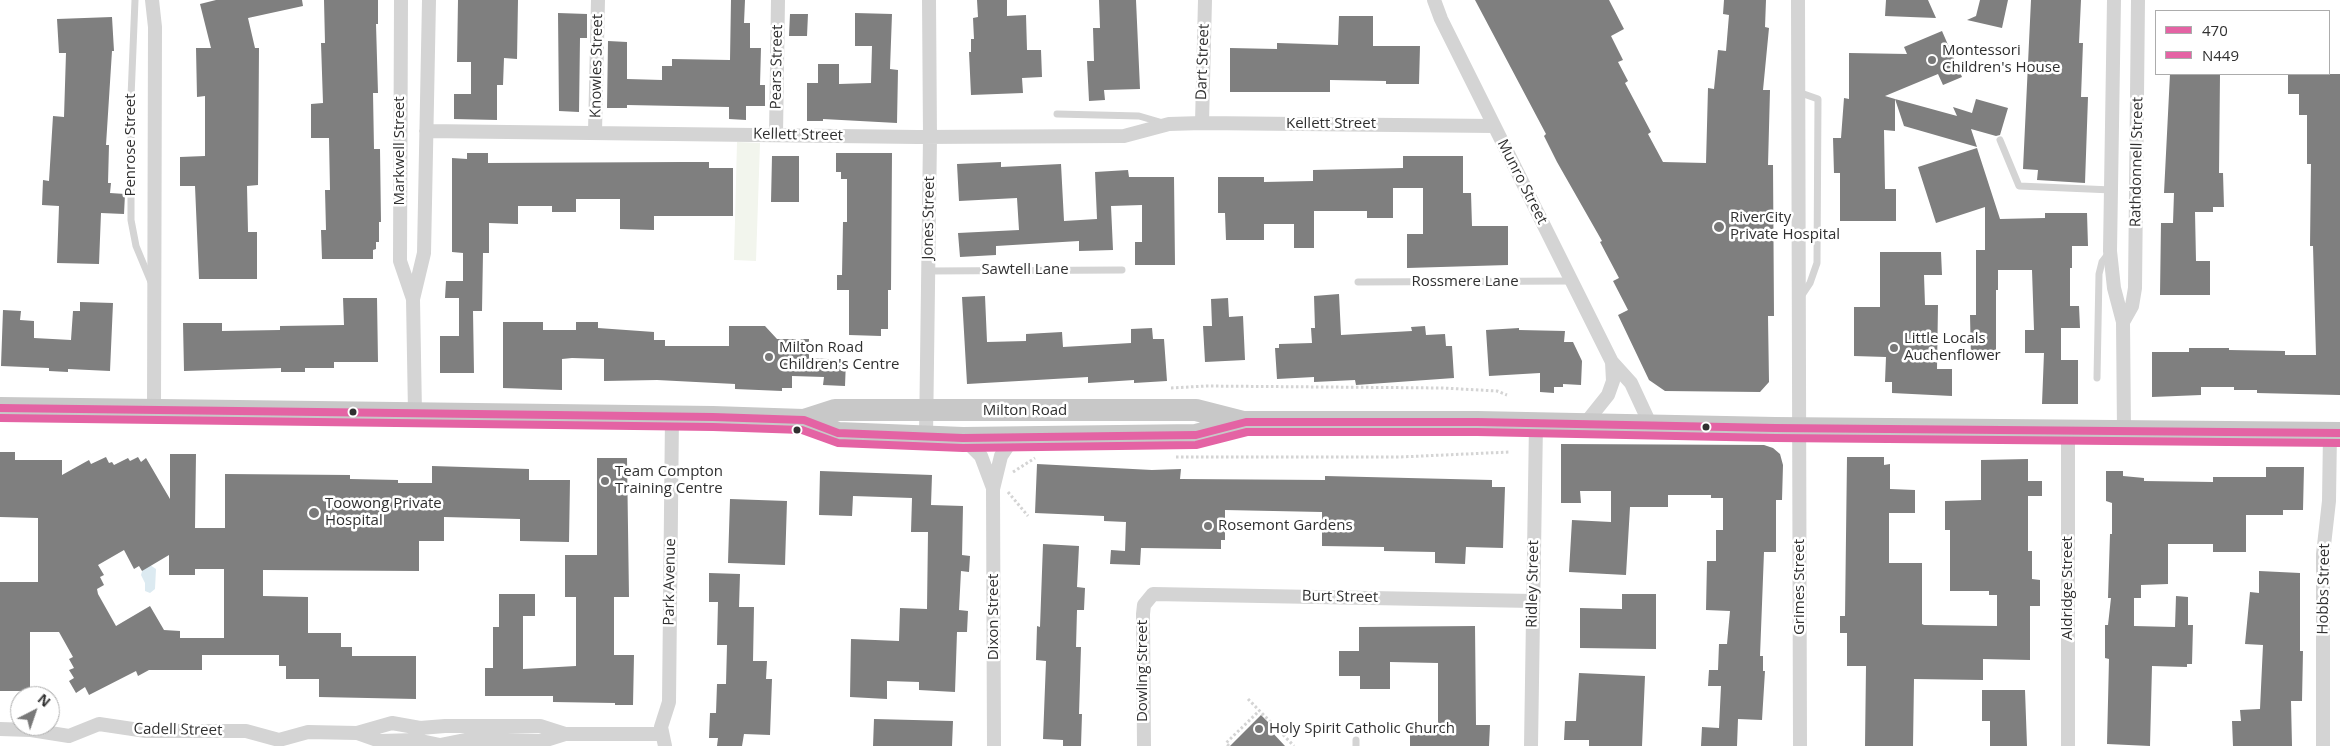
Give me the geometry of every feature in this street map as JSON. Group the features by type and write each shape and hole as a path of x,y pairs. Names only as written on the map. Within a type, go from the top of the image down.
{"main road":[{"name":"Milton Road","path":"0,408 672,416 804,420 838,433 963,438 1196,435 1246,422"},
{"name":"Milton Road","path":"804,420 835,410 1196,410 1246,422 1536,423 1799,428 2335,433"}],"street":[{"name":"Penrose Street","path":"152,0 155,27 154,409"},
{"name":"Markwell Street","path":"401,0 400,261 413,299"},
{"name":"Markwell Street","path":"415,413 413,299 424,253 428,0"},
{"name":"Knowles Street","path":"595,132 598,0"},
{"name":"Pears Street","path":"776,135 778,0"},
{"name":"Jones Street","path":"926,437 930,137 929,0"},
{"name":"Dart Street","path":"1202,123 1205,0"},
{"name":"Munro Street","path":"1434,0 1440,19 1612,362 1631,383 1651,426"},
{"name":"Grimes Street","path":"1798,0 1797,302 1800,746"},
{"name":"Rathdonnell Street","path":"2114,0 2110,251 2114,288 2123,322 2124,431"},
{"name":"Rathdonnell Street","path":"2123,322 2132,306 2136,288 2138,0"},
{"name":"Kellett Street","path":"426,131 930,137 1124,136 1169,124 1202,123 1494,126"},
{"name":"Munro Street","path":"1584,425 1608,394 1613,382 1612,362"},
{"name":"Park Avenue","path":"663,740 662,721 669,702 672,416"},
{"name":"Ridley Street","path":"1531,746 1536,423"},
{"name":"Aldridge Street","path":"2068,430 2068,746"},
{"name":"Hobbs Street","path":"2323,746 2323,554 2335,433"},
{"name":"Dixon Street","path":"963,438 981,456 994,489"},
{"name":"Dixon Street","path":"994,746 994,489 1001,456 1013,438"},
{"name":"Burt Street","path":"1148,598 1153,594 1160,593 1533,601"},
{"name":"Dowling Street","path":"1144,746 1143,614 1144,605 1148,598"},
{"name":"Cadell Street","path":"0,729 31,730 68,736 99,724 146,731 246,731 279,743 308,732 357,733 392,723 420,728 474,733 540,726 565,734 663,740"},
{"name":"Cadell Street","path":"357,733 380,741 413,740 437,745 474,733"}],"lane":[{"name":"Penrose Street","path":"135,0 131,77 131,220 136,246 153,287"},
{"path":"1797,302 1810,283 1817,263 1818,118 1818,99 1798,92"},
{"name":"Kellett Street","path":"1056,114 1138,116 1169,124"},
{"path":"2000,140 2015,187 2112,190"},
{"name":"Rathdonnell Street","path":"2097,378 2099,274 2102,262 2110,251"},
{"name":"Sawtell Lane","path":"928,271 1122,270"},
{"name":"Rossmere Lane","path":"1358,282 1572,281"}],"path":[{"path":"1166,389 1206,386 1443,388 1497,391 1507,395"},
{"path":"1172,457 1400,457 1510,452"},
{"path":"1009,475 1016,468 1041,457"},
{"path":"1008,492 1028,516"},
{"path":"1248,700 1294,746"},
{"path":"1230,746 1226,743 1259,711"}],"shaded area":[{"path":"737,142 760,143 756,261 734,260"},
{"path":"150,565 156,569 155,589 150,593 145,591 145,583 141,575 143,568"}],"building":[{"path":"216,0 302,0 303,6 248,18 255,48 259,48 258,185 247,186 248,232 257,232 257,279 199,279 195,186 180,186 180,157 205,156 205,96 197,97 196,48 211,48 200,4"},
{"path":"324,0 378,0 378,24 376,24 378,93 373,93 374,149 380,149 381,222 379,222 379,242 376,242 376,249 373,250 373,259 322,259 321,230 326,230 325,190 330,190 329,138 311,138 311,104 323,103 321,43 325,43"},
{"path":"458,0 518,0 517,59 504,58 503,85 497,85 497,120 454,119 454,94 471,94 471,62 457,62"},
{"path":"731,0 745,0 744,23 750,23 750,48 761,48 760,85 765,85 765,106 746,106 746,120 729,119 729,107 627,105 627,108 607,108 608,41 627,42 627,79 662,80 662,66 672,66 672,59 730,60"},
{"path":"977,0 1007,0 1007,16 1026,15 1027,50 1041,50 1042,77 1022,78 1023,93 971,95 969,52 971,52 971,39 974,39 973,18 978,17"},
{"path":"1099,0 1136,0 1140,89 1104,90 1105,100 1089,101 1087,61 1094,61 1093,28 1100,28"},
{"path":"1475,0 1609,0 1624,29 1611,36 1623,60 1618,62 1628,81 1625,83 1651,132 1648,134 1663,162 1706,163 1708,88 1714,89 1718,50 1726,51 1729,15 1723,14 1724,0 1766,0 1765,27 1769,28 1763,90 1770,90 1768,165 1773,165 1774,316 1768,316 1769,382 1760,392 1665,391 1649,380 1618,315 1628,310 1613,281 1619,278 1600,242 1602,241 1557,162 1544,136 1546,134"},
{"path":"1886,0 1928,0 1936,18 1885,16"},
{"path":"1980,0 2008,0 2002,28 1967,20 1976,16"},
{"path":"2031,0 2081,0 2079,43 2083,43 2081,97 2088,97 2085,183 2037,180 2038,170 2023,169"},
{"path":"558,13 587,14 587,38 580,38 579,112 559,111"},
{"path":"855,13 892,14 890,69 898,70 897,123 823,119 823,121 807,121 807,83 818,83 818,64 839,64 839,84 871,83 872,46 855,46"},
{"path":"790,14 808,14 807,36 789,36"},
{"path":"1339,16 1373,16 1373,46 1420,46 1419,84 1386,84 1386,81 1330,80 1330,92 1230,92 1230,48 1277,49 1277,43 1338,45"},
{"path":"112,17 114,51 112,51 106,145 109,145 108,183 111,183 110,193 125,194 124,214 101,213 99,264 57,263 59,206 42,205 43,180 49,181 53,116 64,117 66,53 59,53 57,19"},
{"path":"1942,31 1962,77 1943,85 1938,74 1885,96 1895,99 1895,131 1884,130 1885,189 1896,189 1896,221 1840,221 1840,173 1834,173 1833,138 1841,138 1844,98 1849,99 1849,53 1907,54 1904,47"},
{"path":"2340,74 2340,395 2257,393 2257,390 2234,390 2234,387 2201,387 2201,395 2152,397 2152,352 2189,352 2189,348 2229,348 2229,350 2285,351 2285,355 2316,355 2313,246 2310,246 2311,164 2307,164 2307,115 2299,115 2299,94 2288,94 2288,75"},
{"path":"2170,75 2220,75 2219,173 2223,173 2224,207 2213,207 2213,212 2195,212 2196,261 2210,261 2210,295 2160,295 2161,223 2173,223 2174,193 2164,193"},
{"path":"1895,99 1957,116 1953,107 1972,113 1976,99 2008,108 2000,135 1996,136 1971,129 1977,147 1904,126"},
{"path":"1977,148 2000,219 2045,218 2045,213 2087,213 2088,246 2072,246 2072,268 2070,268 2070,306 2079,306 2080,328 2061,328 2061,360 2078,360 2078,404 2042,404 2044,353 2025,353 2025,330 2034,330 2032,270 1998,270 1998,290 1996,290 1996,358 1971,359 1970,315 1976,315 1976,250 1985,250 1985,207 1936,223 1918,167"},
{"path":"467,153 488,153 488,163 709,162 709,168 733,168 733,216 654,216 654,230 620,229 620,199 576,199 576,212 552,212 552,206 518,206 518,224 489,223 489,253 483,253 482,311 473,311 474,373 440,373 440,336 459,336 459,298 445,298 446,281 463,281 463,253 452,252 452,158 467,159"},
{"path":"836,153 892,153 891,290 888,290 888,329 881,329 881,336 849,335 849,290 837,290 837,275 842,275 843,222 847,222 847,179 841,179 841,172 836,172"},
{"path":"772,156 799,156 799,202 771,202"},
{"path":"1403,156 1463,156 1463,193 1471,193 1472,226 1508,226 1508,265 1407,268 1407,234 1423,234 1423,188 1393,188 1393,218 1367,218 1367,211 1314,211 1314,248 1294,248 1294,224 1264,224 1264,240 1226,240 1225,213 1218,213 1218,177 1264,177 1264,182 1313,181 1313,170 1403,168"},
{"path":"1001,162 1001,167 1061,164 1064,221 1097,219 1095,172 1128,170 1129,177 1174,177 1175,265 1135,265 1135,242 1142,242 1142,205 1111,206 1113,250 1079,251 1079,241 996,246 996,255 960,257 958,233 1019,230 1017,198 959,201 957,164"},
{"path":"1880,252 1941,252 1942,275 1924,275 1925,305 1938,305 1937,369 1952,369 1952,396 1892,393 1892,382 1885,382 1886,357 1854,356 1854,307 1880,307"},
{"path":"1339,294 1341,335 1412,331 1411,327 1425,326 1426,335 1445,334 1446,346 1452,346 1454,378 1356,385 1355,380 1314,382 1314,377 1277,379 1275,348 1279,348 1279,344 1312,343 1311,328 1315,328 1314,296"},
{"path":"985,296 987,342 1026,341 1026,334 1062,332 1063,347 1131,343 1131,329 1152,328 1153,339 1164,339 1167,381 1134,383 1134,380 1088,383 1088,377 967,384 962,297"},
{"path":"343,298 377,298 378,362 334,362 334,368 305,368 305,372 281,372 281,368 184,371 183,323 222,323 222,331 280,330 280,326 344,325"},
{"path":"1228,298 1229,317 1243,316 1245,360 1205,362 1203,326 1212,326 1211,299"},
{"path":"80,302 113,303 110,371 68,369 68,372 49,371 49,368 1,366 3,310 21,311 20,320 34,321 34,338 71,340 73,311 80,311"},
{"path":"503,322 543,322 543,330 576,330 576,322 598,322 598,328 654,332 654,340 665,340 665,346 729,346 729,326 765,326 777,339 809,339 809,358 846,360 845,386 823,385 824,377 792,376 792,388 782,388 782,391 735,389 735,384 657,380 604,381 604,359 572,358 562,359 562,390 503,388"},
{"path":"1519,328 1519,330 1565,331 1564,342 1573,342 1582,361 1581,385 1563,384 1563,387 1554,387 1554,393 1540,392 1540,373 1489,376 1486,330"},
{"path":"1561,444 1764,445 1773,448 1780,454 1783,465 1782,500 1776,500 1776,552 1764,552 1760,656 1763,656 1763,671 1765,671 1762,720 1738,719 1737,746 1701,746 1702,727 1719,728 1721,686 1708,686 1709,670 1718,670 1719,644 1727,644 1730,611 1706,610 1707,561 1716,561 1716,530 1723,530 1723,498 1711,498 1711,495 1668,495 1668,507 1630,507 1626,575 1569,572 1572,520 1611,522 1611,491 1580,491 1581,503 1561,503"},
{"path":"0,452 15,452 15,460 62,460 62,475 89,460 91,464 106,457 109,463 112,462 114,465 128,458 130,461 138,457 141,462 146,458 170,499 170,454 196,454 195,528 225,528 225,474 350,475 350,479 398,480 398,483 432,483 432,466 529,469 529,480 570,480 569,542 520,541 520,519 444,517 444,541 419,541 419,571 263,570 263,596 308,597 308,633 341,633 341,647 352,647 352,656 416,656 416,699 319,697 319,679 286,679 286,666 279,666 279,655 202,655 202,670 149,670 138,676 136,671 89,695 85,687 76,693 69,681 74,678 69,670 74,668 69,659 73,657 59,632 30,632 30,686 10,686 10,691 0,691 0,582 38,582 38,518 0,517","holes":["124,550 134,569 139,566 142,571 169,555 169,575 195,575 195,569 224,569 224,638 180,638 180,631 164,630 150,606 116,626 98,594 97,589 104,585 100,577 104,575 98,565"]},
{"path":"1847,457 1884,457 1884,465 1890,464 1890,489 1915,490 1915,513 1889,513 1889,563 1922,563 1922,624 1924,625 1997,626 1997,595 1989,595 1989,591 1950,591 1950,530 1945,530 1945,501 1981,500 1981,460 2028,459 2028,481 2042,481 2042,496 2028,496 2028,551 2032,551 2032,579 2040,580 2040,606 2030,606 2030,660 1983,659 1983,680 1914,679 1913,746 1865,746 1866,666 1847,666 1847,633 1840,633 1840,616 1845,616"},
{"path":"597,458 627,458 629,597 614,597 614,655 634,655 633,705 553,702 553,696 485,696 485,668 493,668 493,627 499,627 499,594 535,594 535,616 523,616 523,669 576,666 576,597 565,597 565,555 597,555"},
{"path":"1037,464 1152,470 1181,469 1180,479 1325,480 1325,476 1492,480 1492,487 1505,487 1503,548 1466,547 1465,564 1435,563 1435,552 1384,551 1384,547 1322,546 1322,512 1225,510 1225,540 1221,540 1221,549 1141,548 1140,565 1110,564 1111,550 1125,551 1126,522 1104,521 1104,516 1035,513"},
{"path":"2266,467 2304,467 2303,510 2283,510 2283,515 2246,515 2246,552 2213,552 2213,544 2168,544 2168,584 2141,585 2141,598 2134,598 2134,626 2175,627 2176,596 2188,597 2188,625 2193,625 2192,664 2187,664 2187,667 2152,666 2150,746 2107,744 2109,659 2105,658 2105,625 2108,625 2111,598 2108,598 2112,503 2106,501 2106,471 2123,471 2123,476 2144,478 2144,481 2213,482 2213,477 2266,477"},
{"path":"820,471 932,475 931,505 963,506 962,555 970,556 969,572 961,571 959,610 968,611 967,632 957,632 955,692 919,690 919,682 887,681 887,699 850,697 851,639 899,641 900,608 927,609 928,532 911,532 912,498 853,496 852,516 819,515"},
{"path":"730,499 787,501 785,565 728,563"},
{"path":"1043,544 1079,546 1077,587 1085,588 1084,610 1077,610 1076,647 1081,647 1079,714 1082,714 1081,746 1063,746 1063,740 1043,739 1046,661 1036,660 1037,626 1040,627"},
{"path":"2259,571 2300,573 2300,651 2303,651 2302,701 2291,701 2292,746 2233,746 2232,721 2241,721 2240,710 2260,709 2263,645 2245,644 2250,592 2259,593"},
{"path":"709,573 740,574 739,607 754,607 753,661 767,661 766,679 772,679 770,735 744,734 742,746 717,746 718,738 709,738 710,713 716,713 717,684 726,684 727,645 717,645 718,602 709,602"},
{"path":"1622,594 1656,594 1656,649 1580,648 1580,608 1622,609"},
{"path":"1475,626 1476,725 1490,725 1489,746 1410,746 1410,725 1438,725 1438,663 1390,662 1390,689 1360,689 1360,676 1339,676 1339,651 1359,651 1359,627"},
{"path":"1579,673 1645,676 1642,746 1589,746 1589,740 1564,740 1565,721 1576,721"},
{"path":"1982,690 2025,690 2027,746 1990,746 1990,721 1982,721"},
{"name":"Holy Spirit Catholic Church","path":"1261,715 1273,727 1270,730 1285,746 1230,746"},
{"path":"874,719 953,721 952,746 873,746"}],"transit line":[{"name":"470","path":"0,408 713,417 804,420 838,433 963,438 1196,435 1246,422 1477,422 1775,428 2340,433"},
{"name":"N449","path":"0,418 713,427 802,430 838,443 963,448 1196,445 1247,432 1477,432 1775,438 2340,443"}],"place":[{"name":"Montessori Children's House","path":"1932,60"},
{"name":"RiverCity Private Hospital","path":"1719,227"},
{"name":"Little Locals Auchenflower","path":"1894,348"},
{"name":"Milton Road Children's Centre","path":"769,357"},
{"name":"Team Compton Training Centre","path":"605,481"},
{"name":"Toowong Private Hospital","path":"314,513"},
{"name":"Rosemont Gardens","path":"1208,526"},
{"name":"Holy Spirit Catholic Church","path":"1259,729"}]}
